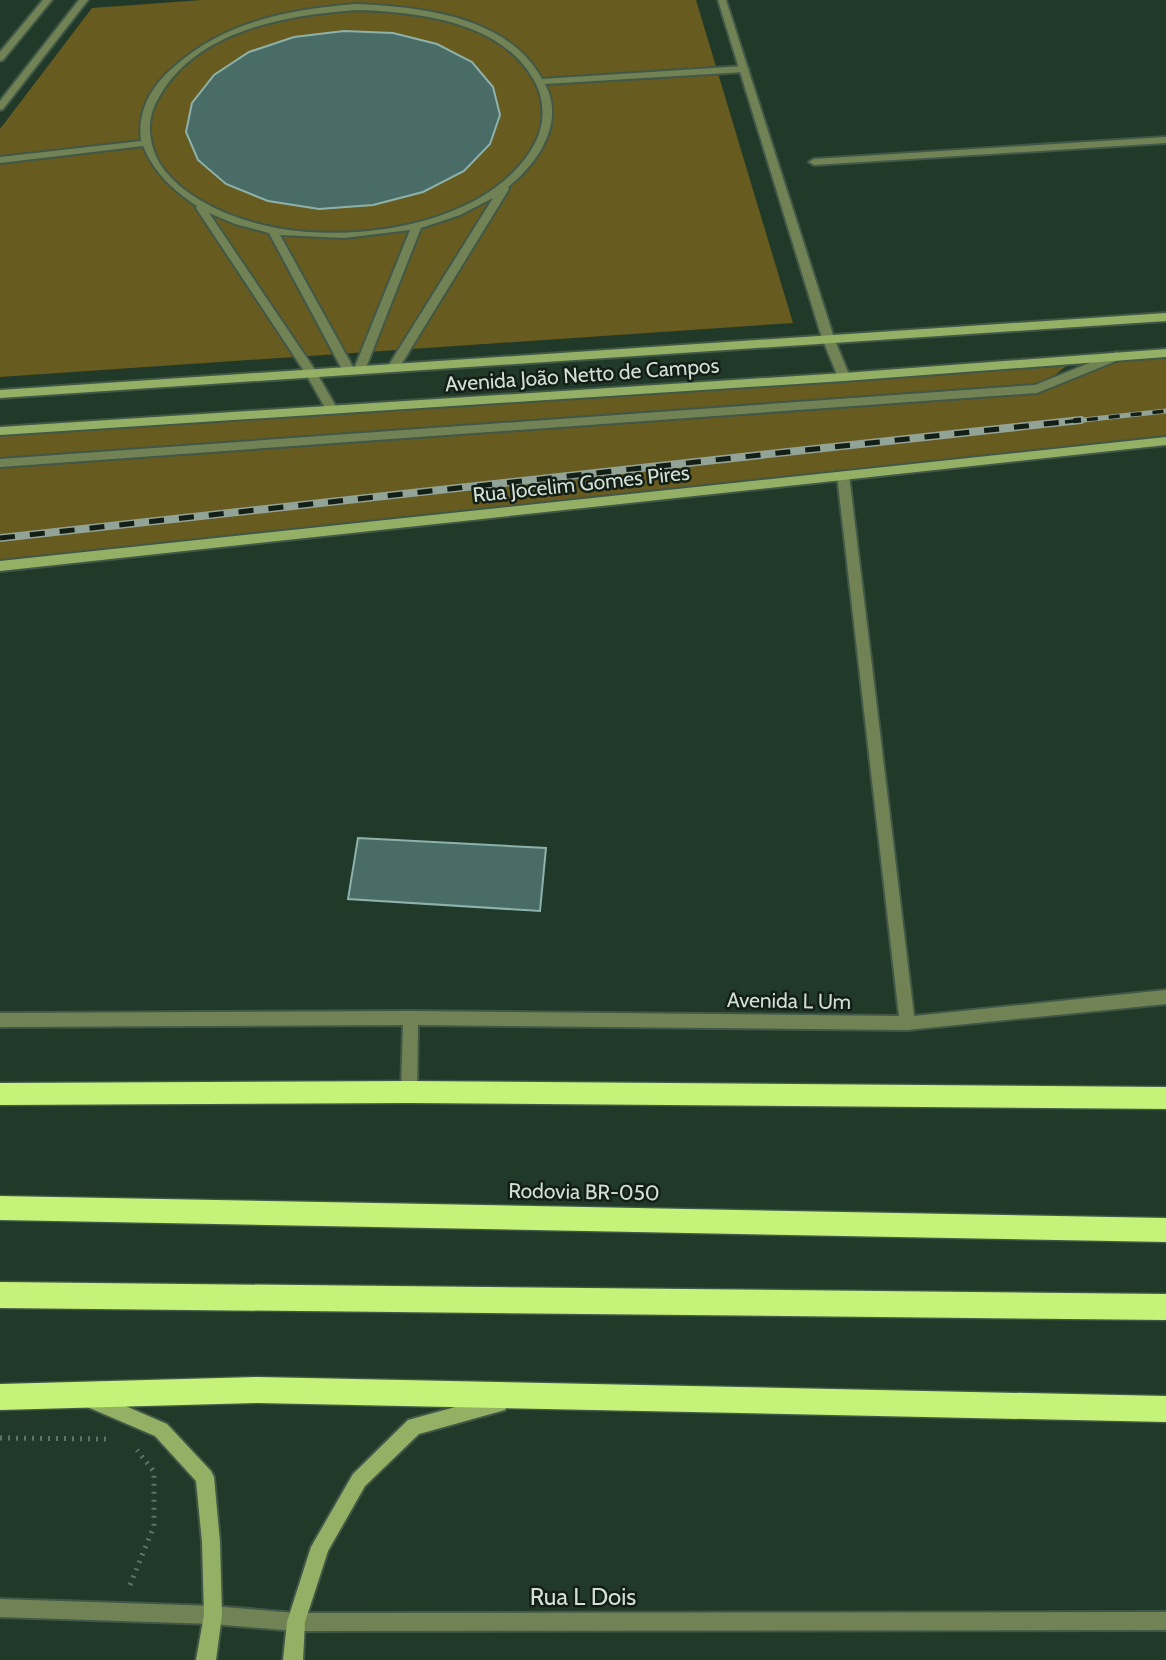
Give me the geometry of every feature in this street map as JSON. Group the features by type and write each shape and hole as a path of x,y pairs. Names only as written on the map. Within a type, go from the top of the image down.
{"highway":[{"path":"0,1094 409,1092 1166,1098"},
{"name":"Rodovia BR-050","path":"0,1208 281,1211 1166,1230"},
{"path":"1105,1230 1166,1216"},
{"path":"0,1295 1166,1307"},
{"path":"0,1397 258,1391 1166,1409"}],"street":[{"path":"0,58 48,0"},
{"path":"0,107 84,0"},
{"path":"722,0 828,338 844,377"},
{"path":"393,368 508,182 531,158 544,132 547,107 540,82 533,70 510,48 462,23 390,8 357,7 312,11 269,20 239,30 212,43 181,64 159,88 147,115 146,143 154,164 169,184 222,217 273,231 344,236 416,225 468,207 508,182"},
{"path":"540,82 744,68"},
{"path":"814,162 1166,140"},
{"path":"0,160 146,143"},
{"path":"201,206 311,373 332,410"},
{"path":"354,370 416,225"},
{"path":"273,231 354,370"},
{"name":"Avenida João Netto de Campos","path":"0,394 1166,317"},
{"name":"Avenida João Netto de Campos","path":"0,431 844,377 1166,353"},
{"path":"0,463 1037,389 1117,356"},
{"name":"Rua Jocelim Gomes Pires","path":"0,566 1166,440"},
{"path":"843,475 907,1023"},
{"name":"Avenida L Um","path":"0,1020 411,1018 907,1023 1166,996"},
{"path":"409,1092 411,1018"},
{"path":"80,1396 161,1430 205,1477 211,1542 213,1615 206,1660"},
{"path":"293,1660 296,1622 320,1547 359,1480 414,1426 525,1397"},
{"name":"Rua L Dois","path":"0,1608 213,1615 296,1622 1166,1621"}],"path":[{"path":"0,1438 111,1439"},
{"path":"120,1612 154,1526 154,1472 132,1445"}],"shaded area":[{"path":"202,0 696,0 793,323 0,377 0,129 92,8"},
{"path":"1166,353 1166,441 0,566 0,430 1075,359 1040,387 1117,356"}],"building":[{"path":"344,31 393,33 437,44 472,62 493,87 500,115 490,144 464,171 423,192 373,205 319,209 268,201 226,184 198,160 186,132 192,103 214,75 249,52 294,37"},
{"path":"358,838 546,848 540,911 348,899"}],"railway":[{"path":"1065,422 1166,411"},
{"path":"0,538 1081,420"}]}
